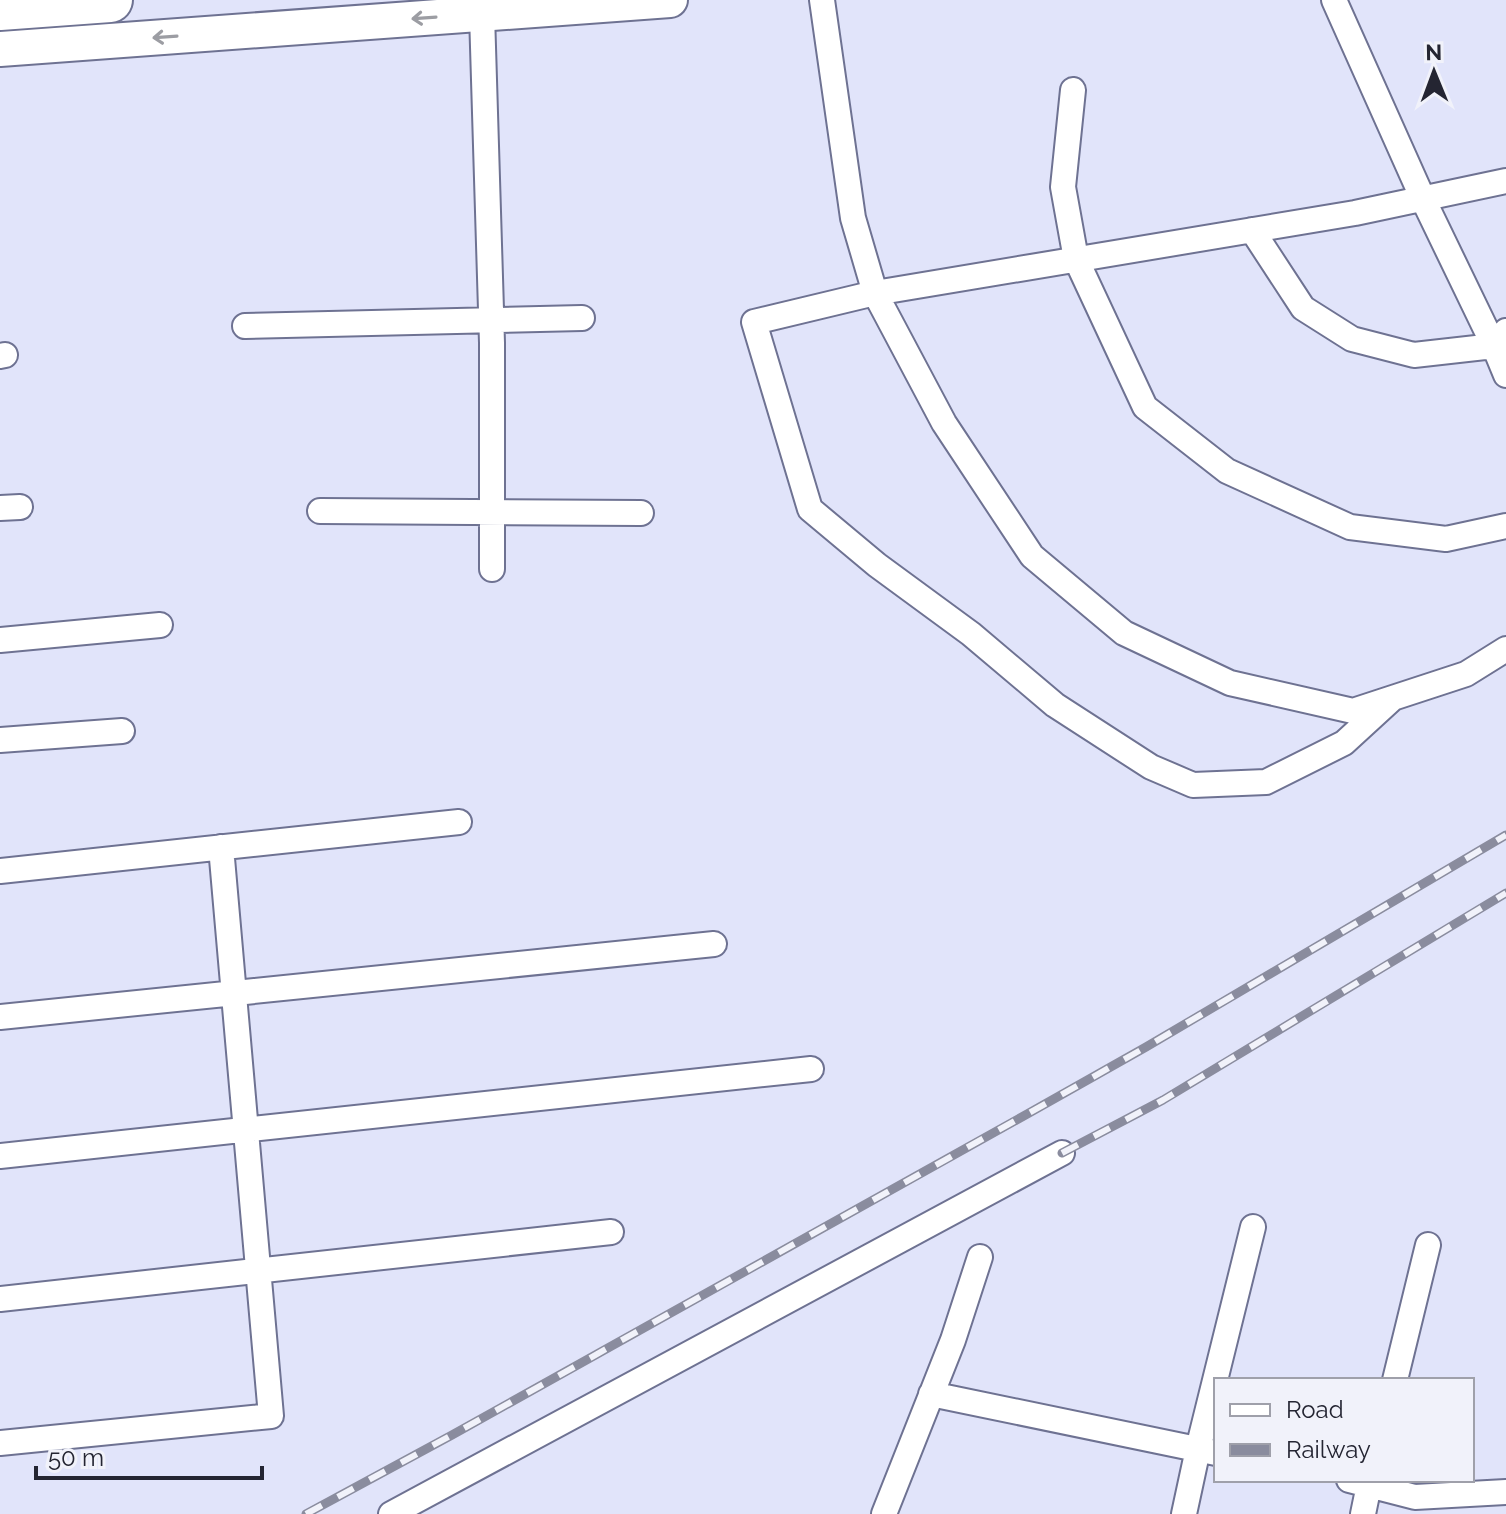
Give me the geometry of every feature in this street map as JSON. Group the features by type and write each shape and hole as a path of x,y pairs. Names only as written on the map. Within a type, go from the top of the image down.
{"highway":[{"path":"0,8 110,0"}],"street":[{"path":"0,49 670,0"},
{"path":"822,0 853,218 875,293 944,423 1032,556 1124,633 1230,683 1353,711 1466,674 1506,649"},
{"path":"1334,0 1423,199 1500,338 1506,375"},
{"path":"482,14 491,320 492,569"},
{"path":"1073,90 1063,187 1076,259 1145,407 1227,471 1350,527 1446,539 1506,526"},
{"path":"1392,699 1344,743 1266,782 1193,785 1151,767 1055,705 971,634 877,565 810,509 754,322 875,293 1355,213 1506,181"},
{"path":"1252,230 1303,308 1352,339 1414,355 1500,338"},
{"path":"245,326 582,318"},
{"path":"320,511 641,513"},
{"path":"0,640 160,625"},
{"path":"0,740 122,731"},
{"path":"0,871 459,822"},
{"path":"0,1443 271,1416 221,847"},
{"path":"0,1017 714,944"},
{"path":"0,1156 811,1069"},
{"path":"391,1514 1062,1153"},
{"path":"1222,1378 1253,1227"},
{"path":"0,1299 611,1232"},
{"path":"1395,1378 1428,1245"},
{"path":"884,1514 953,1340 980,1257"},
{"path":"931,1394 1207,1451"},
{"path":"1184,1514 1207,1451 1214,1417"},
{"path":"1363,1514 1363,1482 1415,1497 1506,1492"}],"railway":[{"path":"306,1514 1146,1047 1506,835"},
{"path":"1062,1153 1163,1100 1506,893"}]}
